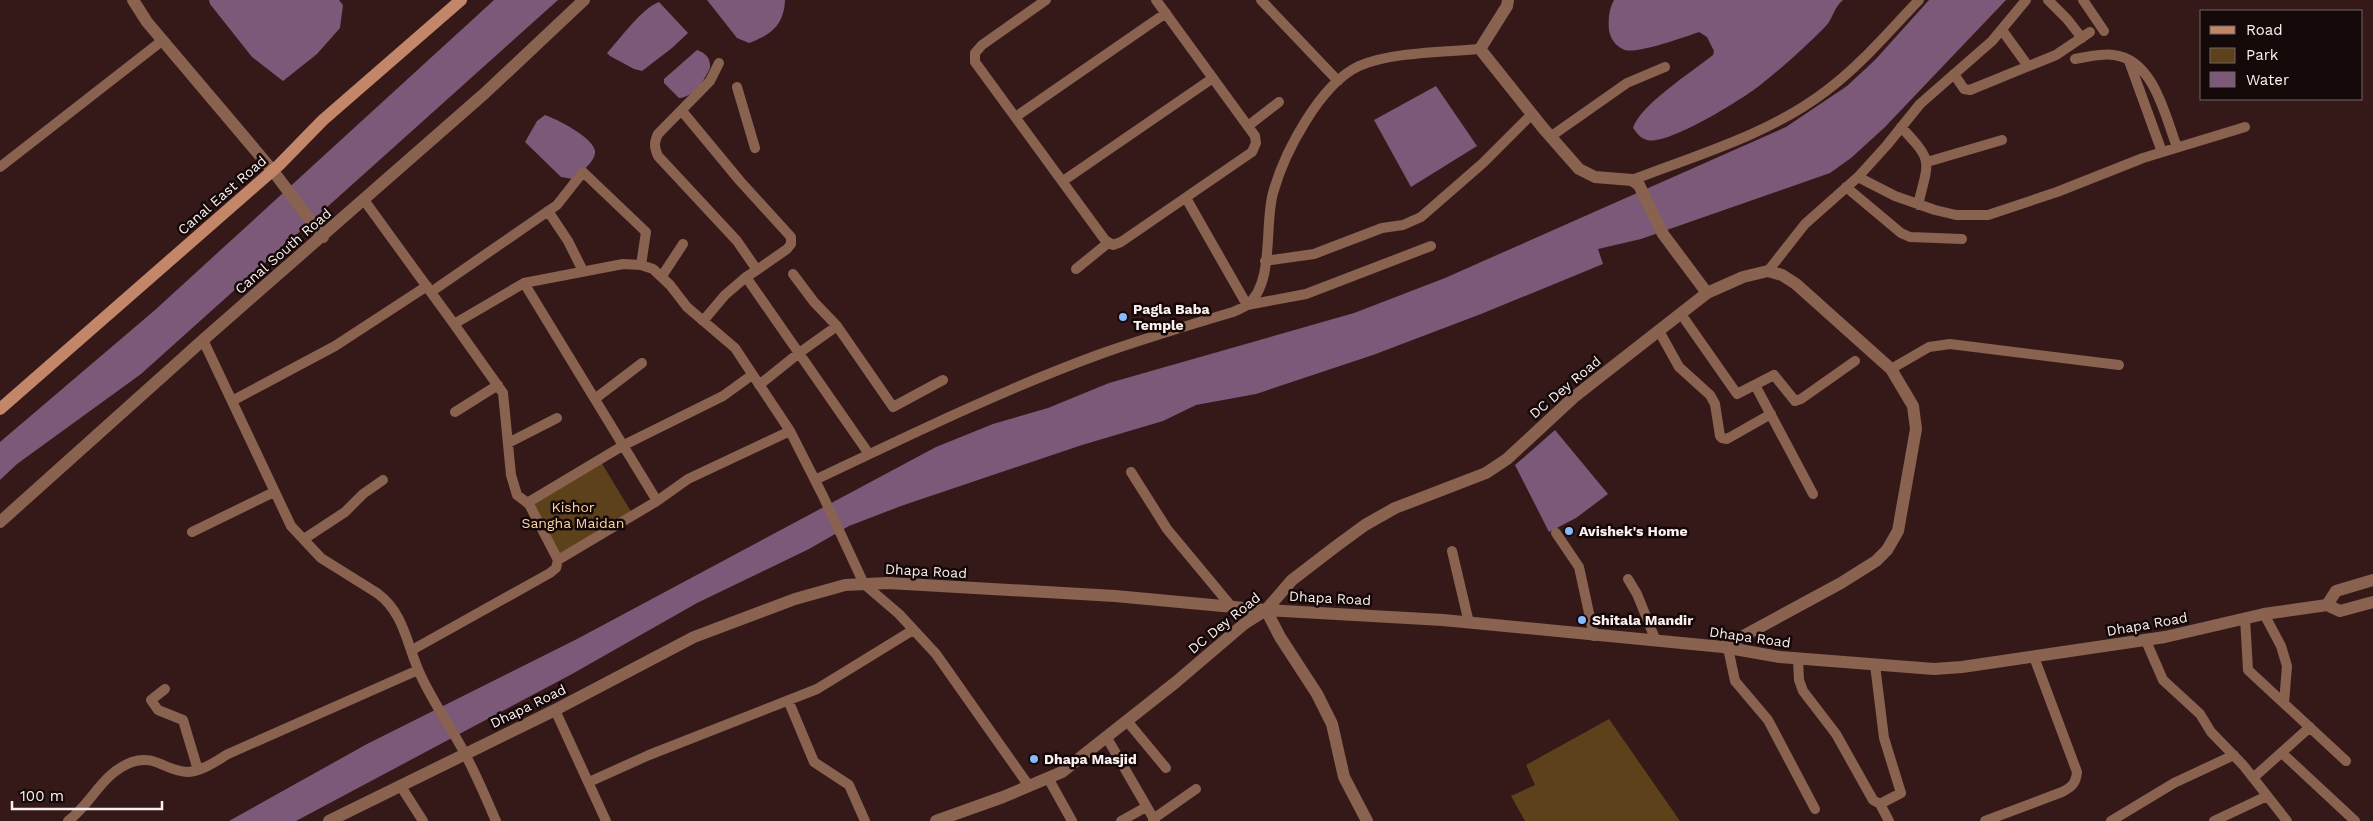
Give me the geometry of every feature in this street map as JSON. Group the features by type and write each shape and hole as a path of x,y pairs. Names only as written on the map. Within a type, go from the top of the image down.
{"main road":[{"name":"Canal East Road","path":"0,409 273,171 323,120 461,0"}],"street":[{"path":"133,0 147,22 273,171 323,236"},
{"name":"Canal South Road","path":"0,522 203,340 485,93 584,0"},
{"path":"1046,0 982,45 975,52 975,62 1017,116 1108,243 1113,245 1121,242 1252,152 1256,143 1255,136 1156,0"},
{"path":"1261,0 1338,81"},
{"path":"1480,49 1508,6 1508,0"},
{"path":"1480,49 1550,137 1580,169 1595,177 1635,183 1756,132 1801,108 1827,91 1919,0"},
{"path":"1815,809 1768,720 1735,681 1726,648 1841,584 1876,560 1887,550 1898,532 1916,429 1914,406 1891,369 1796,284 1782,275 1768,271 1805,224 1858,176 1920,104 2002,30 2026,0"},
{"path":"1954,74 1966,91 2056,55 2086,35 2048,0"},
{"path":"2082,0 2104,31"},
{"path":"1017,116 1166,13"},
{"path":"2002,30 2028,66"},
{"path":"0,167 162,40"},
{"path":"1247,305 1257,293 1264,278 1272,194 1279,174 1305,121 1338,81 1358,67 1382,59 1480,49"},
{"path":"2076,59 2103,54 2115,55 2129,61 2145,74 2155,91 2177,147"},
{"path":"2129,61 2162,152"},
{"path":"719,63 710,81 658,134 655,141 655,149 658,156 736,241 757,270"},
{"path":"1550,137 1627,83 1665,67"},
{"path":"1063,181 1212,78"},
{"path":"737,87 755,148"},
{"path":"1248,126 1279,102"},
{"path":"682,111 740,181 791,237 791,244 787,249 746,277 725,295 703,321"},
{"path":"1265,261 1314,254 1382,228 1412,222 1421,217 1483,163 1532,114"},
{"path":"1901,127 1922,150 1927,162 1918,205"},
{"path":"1858,176 1895,196 1918,205 1956,215 1988,215 2057,192 2162,152 2245,127"},
{"path":"1927,162 2002,140"},
{"path":"232,401 335,346 429,289 557,205 583,172 646,232 641,265"},
{"path":"1635,183 1663,234 1707,293"},
{"path":"1846,187 1900,233 1910,237 1962,239"},
{"path":"1186,198 1247,305"},
{"path":"364,200 503,393 514,488 517,495 527,503 558,560 556,568 550,573 412,650"},
{"path":"548,211 568,241 583,272"},
{"path":"1076,269 1108,243"},
{"path":"662,276 683,244"},
{"path":"815,480 955,414 1102,354 1233,312 1247,305 1306,294 1431,246"},
{"path":"454,324 524,283 623,264 641,265 653,269 662,276 687,307 735,348 790,431 864,584 900,614 936,654 1029,786"},
{"name":"DC Dey Road","path":"944,820 1062,772 1107,738 1244,624 1266,610 1292,580 1365,525 1395,508 1486,473 1507,459 1553,414 1707,293 1743,277 1768,271"},
{"path":"793,274 814,302 837,326 893,407 943,380"},
{"path":"746,277 870,454"},
{"path":"524,283 596,398 657,501"},
{"path":"1681,314 1737,394 1774,375 1795,400 1801,400 1855,361"},
{"path":"759,385 837,326"},
{"path":"1659,331 1679,367 1710,395 1715,404 1722,438 1726,439 1771,414"},
{"path":"203,340 291,526 321,558 385,598 396,612 420,674 464,753 496,821"},
{"path":"1891,369 1929,347 1950,344 2119,365"},
{"path":"596,398 642,363"},
{"path":"527,503 624,445 722,396 752,375"},
{"path":"455,412 498,385"},
{"path":"1755,385 1813,494"},
{"path":"508,443 556,418"},
{"path":"558,560 657,501 688,478 790,431"},
{"path":"1131,472 1167,528 1231,606"},
{"path":"304,539 345,512 383,480"},
{"path":"192,532 274,492"},
{"path":"1556,532 1579,567 1594,636"},
{"path":"1452,551 1469,623"},
{"path":"1628,579 1637,594 1656,641"},
{"path":"2326,605 2336,591 2373,580"},
{"name":"Dhapa Road","path":"329,821 464,753 555,710 694,637 796,599 845,585 888,583 1115,596 1266,610 1469,623 1726,648 1798,659 1934,669 2034,657 2146,640 2264,614 2326,605 2340,611 2373,602"},
{"path":"1266,610 1280,637 1317,694 1332,724 1344,777 1367,821"},
{"path":"2264,614 2280,646 2287,666 2284,703"},
{"path":"2245,618 2248,670 2346,760"},
{"path":"589,782 817,689 913,630"},
{"path":"2146,640 2163,680 2191,704 2211,732 2234,755 2287,821"},
{"path":"1985,821 2062,792 2071,787 2076,780 2077,772 2034,657"},
{"path":"1798,659 1799,680 1803,692 1836,734 1873,800 1880,804 1888,821"},
{"path":"1875,665 1884,738 1901,793 1880,804"},
{"path":"68,821 85,805 102,782 120,768 133,762 150,759 177,771 198,770 237,750 420,674"},
{"path":"165,689 151,700 158,710 183,720 198,770"},
{"path":"788,700 814,762 848,785 865,821"},
{"path":"555,710 606,821"},
{"path":"1127,721 1166,768"},
{"path":"2253,778 2310,727"},
{"path":"1107,738 1154,820 1196,790"},
{"path":"2282,753 2355,821"},
{"path":"2111,821 2174,783 2234,755"},
{"path":"1048,778 1072,821"},
{"path":"400,785 423,821"},
{"path":"2214,821 2231,817 2267,796"},
{"path":"1121,821 1146,807"}],"green space":[{"name":"Kishor Sangha Maidan","path":"601,462 632,513 559,559 530,503"},
{"path":"1609,719 1680,821 1525,821 1511,796 1535,785 1526,765"}],"water":[{"path":"209,0 339,0 343,5 340,28 317,54 283,81 252,57 210,4"},
{"path":"494,0 558,0 141,374 17,464 0,480 0,442 155,310"},
{"path":"707,0 785,0 782,16 775,28 749,43 737,38"},
{"path":"1614,0 1843,0 1824,28 1750,93 1686,129 1657,140 1647,140 1641,137 1633,128 1638,119 1656,99 1713,55 1714,51 1707,37 1699,32 1640,50 1622,49 1614,42 1609,30 1609,14"},
{"path":"1929,0 2006,0 1884,128 1851,158 1830,173 1641,239 1598,249 1603,264 1481,314 1373,355 1256,394 1196,405 1163,421 1082,445 901,506 849,526 809,549 697,603 572,674 296,821 229,821 367,744 577,639 936,447 993,424 1048,408 1109,383 1354,313 1445,278 1786,127 1847,86 1875,60"},
{"path":"659,2 688,33 642,71 634,69 610,56 607,53 632,24 652,5"},
{"path":"697,50 707,57 710,62 710,68 702,83 694,91 689,95 679,98 664,83 664,79"},
{"path":"1436,86 1477,146 1411,187 1374,120"},
{"path":"545,115 558,120 582,135 593,146 595,155 593,159 573,179 561,177 525,142 537,121"},
{"path":"1555,430 1608,494 1576,518 1549,532 1515,465"}],"place":[{"name":"Pagla Baba Temple","path":"1123,317"},
{"name":"Avishek's Home","path":"1569,531"},
{"name":"Shitala Mandir","path":"1582,620"},
{"name":"Dhapa Masjid","path":"1034,759"}]}
